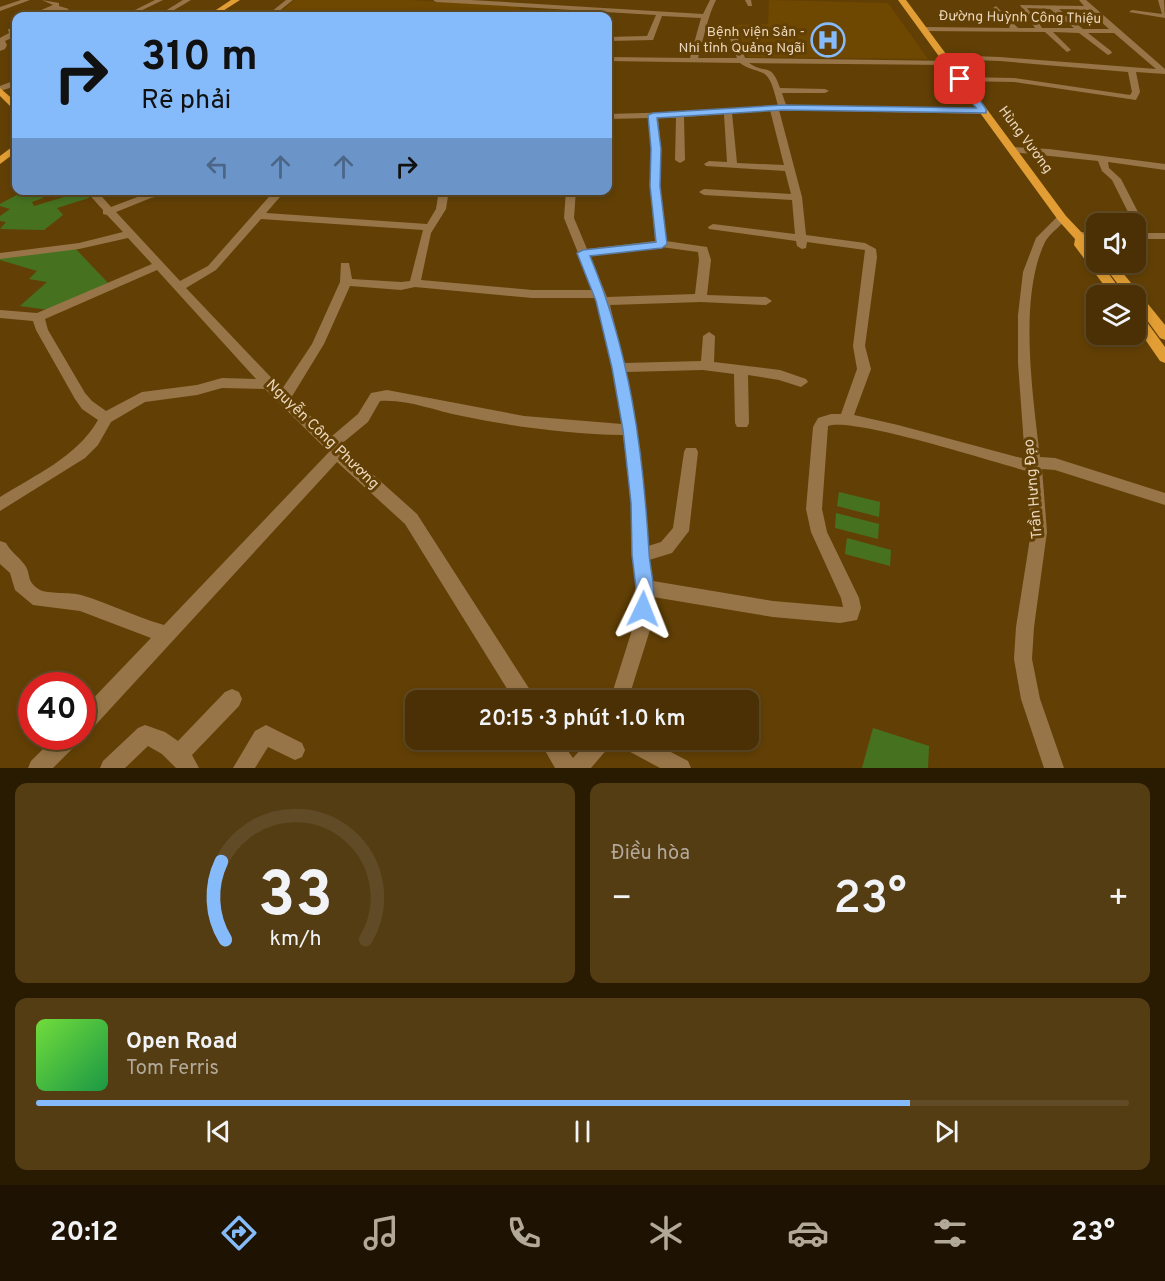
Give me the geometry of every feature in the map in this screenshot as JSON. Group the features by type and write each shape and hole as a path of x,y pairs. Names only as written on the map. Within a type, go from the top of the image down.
{"main road":[{"path":"217,12 236,0"},
{"path":"223,12 241,0"},
{"name":"Hùng Vương","path":"902,0 1062,218 1086,242"},
{"path":"0,90 12,103"},
{"path":"0,161 12,150"},
{"name":"Hùng Vương","path":"1079,237 1080,245 1118,285"},
{"name":"Hùng Vương","path":"1146,308 1159,318 1165,335"},
{"path":"1146,331 1165,358"}],"street":[{"path":"0,9 27,0"},
{"path":"45,0 66,9"},
{"path":"134,12 160,0"},
{"path":"167,12 188,0"},
{"path":"274,12 290,0"},
{"path":"436,0 506,2 579,11 705,16"},
{"path":"579,11 586,0"},
{"path":"693,60 702,34 705,16 713,0"},
{"path":"1082,0 1088,8 1164,72"},
{"path":"1132,12 1165,14 1162,0"},
{"path":"40,12 74,3"},
{"path":"1067,50 1033,21 1022,6 1088,8"},
{"path":"1052,7 1108,54"},
{"path":"1007,10 997,9 1016,30"},
{"path":"1016,11 1024,11"},
{"path":"612,39 650,38 660,13"},
{"path":"1033,21 1054,21"},
{"name":"Đường Huỳnh Công Thiệu","path":"925,29 1115,31"},
{"path":"0,49 3,45 1,39 12,35"},
{"path":"733,36 742,61 751,68 770,73 778,90 789,168 797,196 802,243"},
{"path":"0,49 10,47"},
{"path":"612,59 947,60 1004,57 1164,72"},
{"path":"960,79 1014,80 1133,98 1136,92 1132,70"},
{"path":"778,90 825,91"},
{"path":"612,116 680,115 779,107 982,111"},
{"path":"728,111 732,165"},
{"path":"653,115 656,149 655,186 662,244"},
{"path":"680,115 680,160"},
{"path":"1013,150 1049,152 1165,167"},
{"path":"1102,160 1105,169 1116,179 1133,213"},
{"path":"709,164 789,168"},
{"path":"704,192 797,196"},
{"name":"Nguyễn Công Phương","path":"94,195 107,212 268,384 411,519 519,690"},
{"path":"107,212 153,195"},
{"path":"179,287 212,268 276,195"},
{"path":"415,283 429,227 441,209 443,195"},
{"path":"570,195 568,218 601,298 619,368 639,503 640,555 645,588 641,630 623,690"},
{"path":"257,216 429,227"},
{"name":"Trần Hưng Đạo","path":"1054,768 1032,700 1023,659 1029,604 1038,555 1039,529 1025,381 1026,276 1045,231 1053,222 1062,218"},
{"path":"713,227 802,243 865,246 870,249 871,257 860,346 864,369 846,419"},
{"path":"0,256 79,246 129,234"},
{"path":"1146,236 1165,236"},
{"path":"1079,237 1086,237"},
{"path":"583,253 662,244 703,249 705,260 701,298"},
{"path":"284,398 318,344 346,282 345,265"},
{"path":"0,314 38,317 158,266"},
{"path":"346,282 400,286 415,283 601,298 701,298 766,301"},
{"path":"38,317 42,330 80,396 87,405 106,418"},
{"path":"707,366 710,350 709,336"},
{"path":"619,368 707,366 780,375 801,382"},
{"path":"741,371 742,423"},
{"path":"0,505 80,454 93,441 106,418 142,397 197,390 222,383 268,384"},
{"path":"96,710 168,635 363,418 376,396 389,394 458,411 538,425 630,430"},
{"path":"645,588 773,609 851,614 852,608 847,590 819,532 814,509 820,428 823,422 831,419 846,419 898,430 1032,465 1055,464 1165,499"},
{"path":"640,555 666,548 681,531 690,452"},
{"path":"0,548 6,559 18,569 21,585 39,599 62,599 81,603 135,625 168,635"},
{"path":"110,768 145,735 155,736 184,762 232,699"},
{"path":"243,768 266,735 295,750"},
{"path":"38,768 57,750"},
{"path":"555,750 567,768"},
{"path":"578,768 593,750"},
{"path":"647,750 681,768"}],"shaded area":[{"path":"295,0 411,0 516,6 521,9 519,12 279,12"},
{"name":"Bệnh viện Sản - Nhi tỉnh Quảng Ngãi","path":"769,0 888,3 928,59 748,57 735,25 768,24"}],"green space":[{"path":"16,195 44,195 43,198 32,202 34,206 71,195 87,195 89,198 57,208 63,215 44,230 0,229 6,222 0,221 0,216 10,209 0,204"},
{"path":"73,246 109,284 49,310 20,306 47,282 29,279 37,271 0,260 0,256"},
{"path":"839,492 880,502 879,517 837,506"},
{"path":"836,513 879,524 878,539 835,528"},
{"path":"847,538 891,550 890,566 845,554"},
{"path":"873,728 929,746 928,768 862,768"}],"place":[{"name":"Bệnh viện Sản - Nhi tỉnh Quảng Ngãi","path":"828,40"}],"route":[{"path":"643,609 645,588 640,555 639,503 630,430 619,368 603,301 583,253 652,247 662,244 655,186 656,149 653,115 774,107 982,111 960,79"}]}
